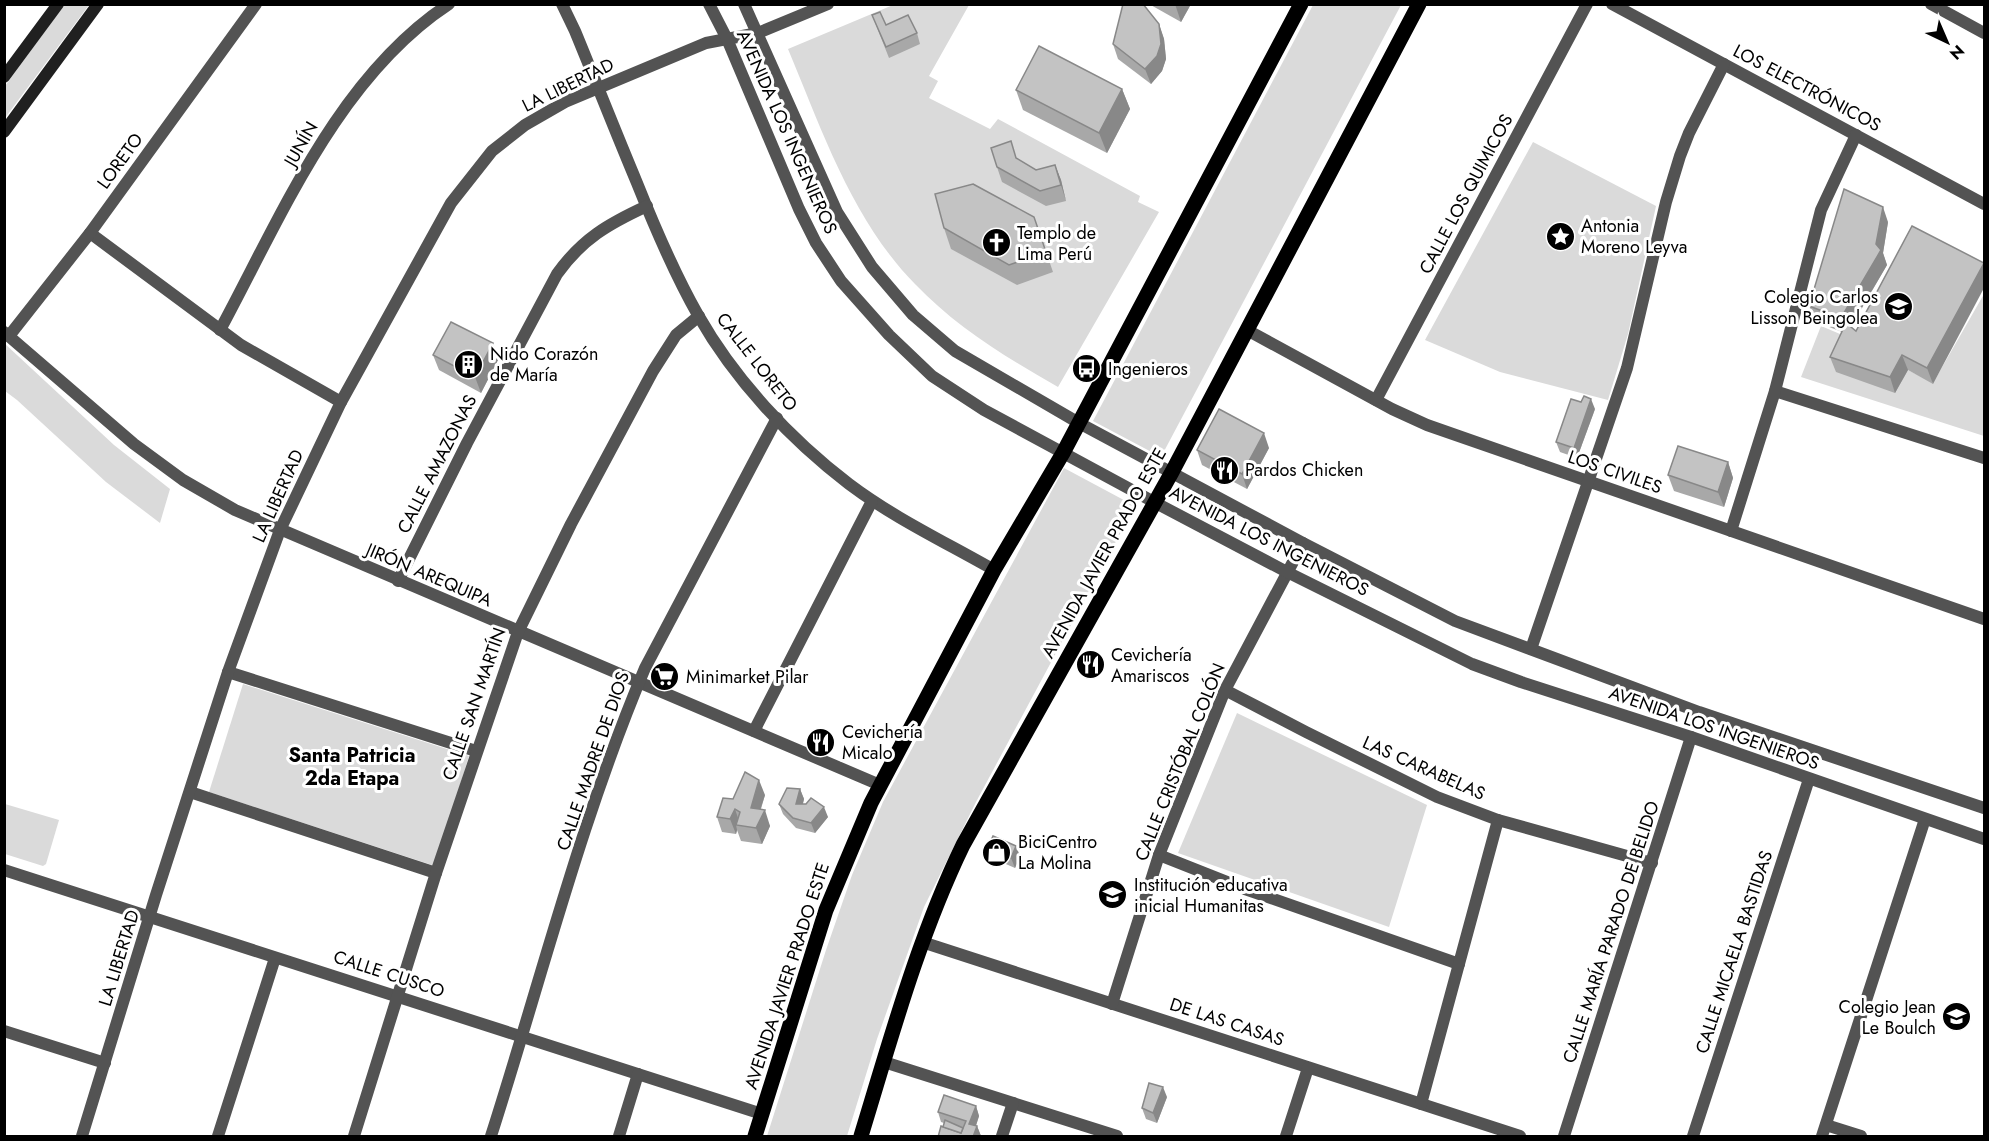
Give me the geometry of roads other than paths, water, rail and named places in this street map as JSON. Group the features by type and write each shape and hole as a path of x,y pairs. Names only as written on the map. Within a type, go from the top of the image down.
{"main road":[{"path":"4,77 58,4"},
{"path":"4,132 98,4"},
{"name":"AVENIDA JAVIER PRADO ESTE","path":"755,1137 826,910 854,840 880,785 994,570 1063,453 1301,4"},
{"name":"AVENIDA JAVIER PRADO ESTE","path":"861,1137 922,942 942,890 963,845 1172,472 1419,4"}],"street":[{"name":"LORETO","path":"7,334 90,233 256,4"},
{"name":"JUNÍN","path":"220,330 302,178 342,111 383,60 414,31 449,4"},
{"path":"562,4 598,87"},
{"name":"AVENIDA LOS INGENIEROS","path":"709,4 727,39 816,243 842,281 889,335 933,376 984,410 1287,572 1472,664 1984,839"},
{"name":"AVENIDA LOS INGENIEROS","path":"744,4 837,212 872,267 913,315 955,351 1079,423 1303,543 1455,621 1699,712 1984,808"},
{"name":"LA LIBERTAD","path":"82,1137 228,672 280,530 342,402 436,228 461,188 492,152 525,125 565,102 706,43 758,33 828,4"},
{"name":"CALLE LOS QUIMICOS","path":"1376,400 1587,4"},
{"name":"LOS ELECTRÓNICOS","path":"1612,4 1984,204"},
{"path":"1931,4 1984,33"},
{"path":"1531,649 1630,357 1666,202 1678,162 1689,133 1724,64"},
{"name":"CALLE LORETO","path":"598,87 646,206 674,268 699,316 725,356 777,418 825,465 872,501 994,570"},
{"path":"1731,531 1775,391 1821,210 1856,135"},
{"name":"CALLE AMAZONAS","path":"399,581 408,558 462,453 557,274 573,253 598,231 646,206"},
{"path":"90,233 220,330 260,356 342,402"},
{"name":"CALLE SAN MARTÍN","path":"354,1137 436,873 518,632 571,524 668,346 685,326 699,316"},
{"name":"LOS CIVILES","path":"1247,330 1427,425 1984,619"},
{"name":"JIRÓN AREQUIPA","path":"7,334 134,444 183,480 234,510 880,785"},
{"path":"1775,391 1984,458"},
{"name":"CALLE MADRE DE DIOS","path":"491,1137 600,788 639,683 777,418"},
{"path":"754,731 872,501"},
{"name":"CALLE CRISTÓBAL COLÓN","path":"1112,1004 1159,855 1226,690 1303,543"},
{"path":"228,672 476,752"},
{"name":"LAS CARABELAS","path":"1226,690 1437,797 1498,820 1652,862"},
{"name":"CALLE MARÍA PARADO DE BELIDO","path":"1564,1137 1691,737"},
{"name":"CALLE MICAELA BASTIDAS","path":"1693,1137 1809,779"},
{"path":"190,792 436,873"},
{"path":"1861,1137 1824,1131 1925,819"},
{"path":"1421,1104 1498,820"},
{"path":"1159,855 1245,889 1459,964"},
{"name":"CALLE CUSCO","path":"4,870 762,1114"},
{"name":"DE LAS CASAS","path":"922,942 1520,1137"},
{"path":"218,1137 275,958"},
{"path":"4,1031 105,1063"},
{"path":"884,1062 1117,1137"},
{"path":"1286,1137 1308,1068"},
{"path":"619,1137 638,1074"},
{"path":"1002,1137 1012,1103"}],"place":[{"name":"Antonia Moreno Leyva","path":"1560,236"},
{"name":"Templo de Lima Perú","path":"996,243"},
{"name":"Colegio Carlos Lisson Beingolea","path":"1899,307"},
{"name":"Nido Corazón de María","path":"469,364"},
{"name":"Ingenieros","path":"1087,369"},
{"name":"Pardos Chicken","path":"1224,470"},
{"name":"Cevichería Amariscos","path":"1090,665"},
{"name":"Minimarket Pilar","path":"665,677"},
{"name":"Cevichería Micalo","path":"821,742"},
{"name":"BiciCentro La Molina","path":"997,852"},
{"name":"Institución educativa inicial Humanitas","path":"1113,895"},
{"name":"Colegio Jean Le Boulch","path":"1957,1017"}],"district":[{"name":"Santa Patricia 2da Etapa","path":"352,766"}]}
